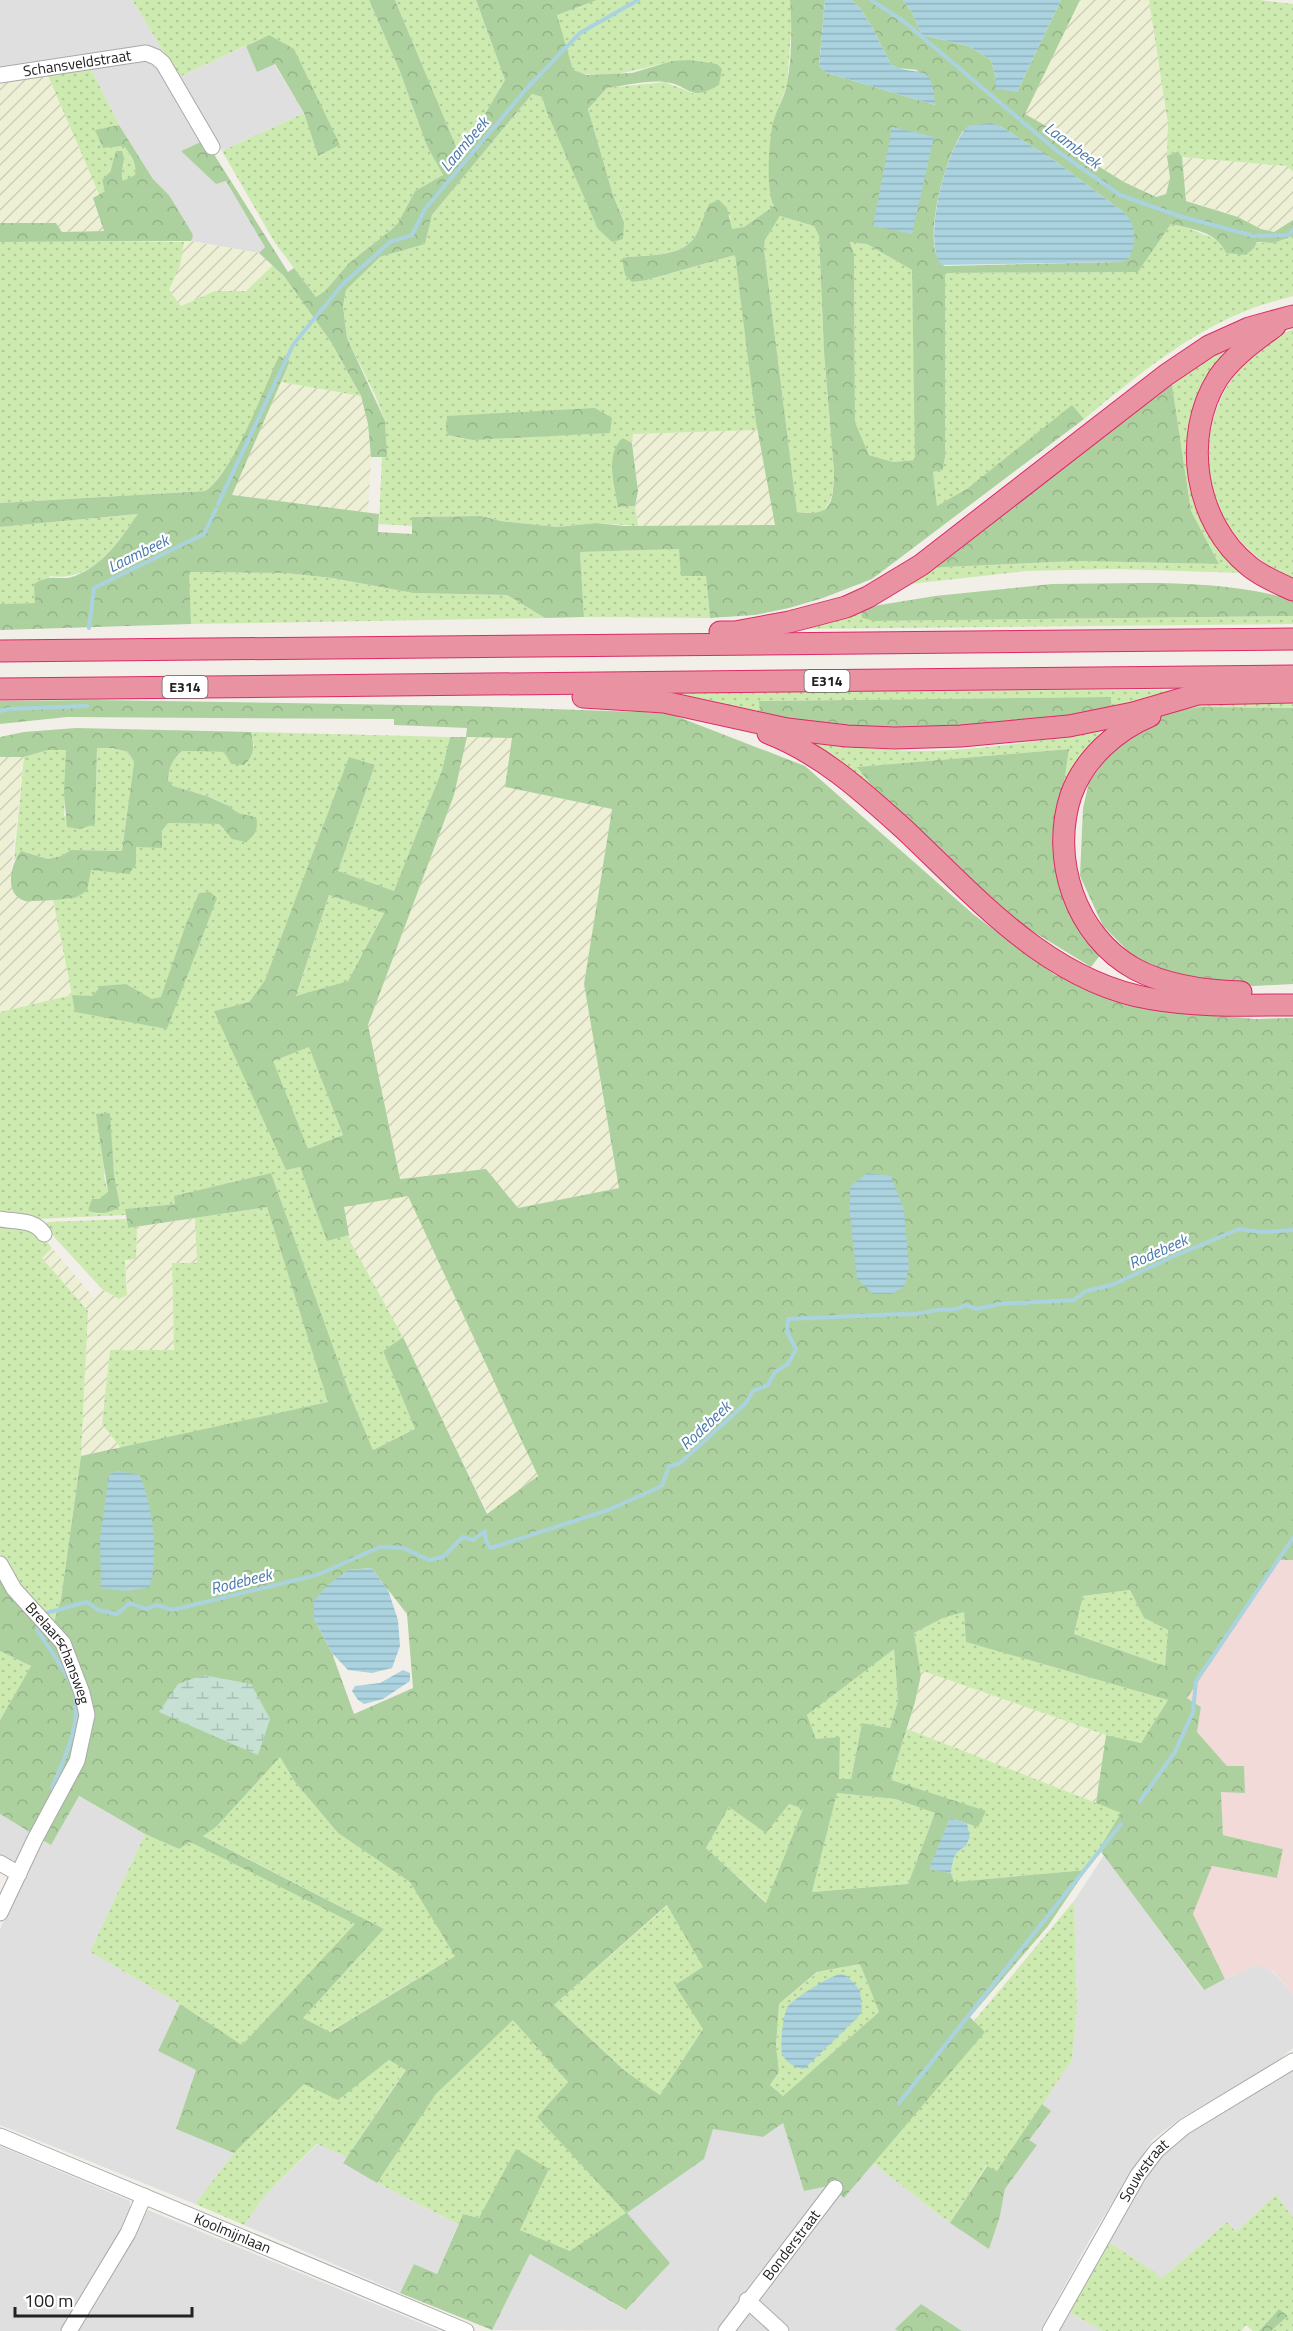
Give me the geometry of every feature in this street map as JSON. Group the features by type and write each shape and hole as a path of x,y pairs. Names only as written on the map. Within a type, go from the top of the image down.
{"highway":[{"path":"1289,317 1237,356 1218,378 1204,411 1197,456 1200,484 1208,511 1231,549 1249,566 1270,580 1293,590"},
{"path":"680,645 714,632 735,632 789,622 846,607 868,597 921,565 1166,375 1209,346 1249,328 1289,317"},
{"path":"0,651 1293,639"},
{"name":"E314","path":"0,689 1293,676"},
{"name":"E314","path":"361,685 412,696 593,697 655,700 787,729 847,736 961,736 1069,726 1132,713 1198,694 1293,692"},
{"name":"E314","path":"1231,693 1148,717 1119,734 1096,754 1078,780 1071,795 1064,826 1065,866 1073,896 1089,927 1106,947 1134,968 1161,980 1187,986 1234,992 1293,992"},
{"name":"E314","path":"703,709 775,736 825,762 876,804 1036,950 1089,980 1150,999 1181,1004 1293,1005"}],"street":[{"name":"Schansveldstraat","path":"0,75 146,53 163,63 212,147"},
{"path":"0,1219 33,1224 40,1227 44,1234"},
{"name":"Brelaarschansweg","path":"0,1564 14,1589 63,1644 82,1693 87,1715 77,1761 0,1913"},
{"path":"0,1863 19,1874"},
{"name":"Souwstraat","path":"1050,2331 1138,2175 1157,2150 1184,2127 1293,2061"},
{"name":"Koolmijnlaan","path":"0,2136 466,2331"},
{"name":"Bonderstraat","path":"726,2331 747,2300 835,2188"},
{"path":"69,2331 123,2242 144,2196"},
{"path":"747,2300 781,2331"}],"shaded area":[{"path":"0,0 132,0 163,51 152,49 0,69"},
{"path":"246,46 257,71 274,64 304,113 222,151 179,77"},
{"path":"136,57 154,61 205,140 181,151 226,180 265,247 259,253 191,241 193,237 169,195 153,179 119,125 89,65"},
{"path":"1280,1560 1293,1560 1293,1994 1273,1971 1256,1965 1225,1979 1193,1914 1212,1866 1277,1878 1283,1849 1223,1835 1221,1792 1243,1766 1227,1766 1197,1732 1201,1707 1187,1698"},
{"path":"78,1796 145,1834 90,1952 180,2004 158,2051 196,2070 176,2129 234,2153 195,2204 0,2125 0,1929 43,1840 51,1844"},
{"path":"0,1814 33,1834 17,1862 13,1864 0,1859"},
{"path":"1104,1855 1203,1990 1256,1964 1272,1971 1293,1994 1293,2048 1275,2063 1178,2120 1152,2140 1094,2232 1040,2331 962,2331 921,2304 896,2329 898,2331 791,2331 758,2300 838,2193 845,2197 873,2163 950,2223 989,2248 1000,2216 1005,2189 1037,2145 1028,2140 1050,2111 1042,2104 1072,2060 1077,2008 1074,1901"},
{"path":"1293,2068 1293,2218 1276,2194 1236,2232 1227,2222 1161,2279 1155,2272 1107,2241 1155,2160 1184,2135"},
{"path":"783,2123 804,2191 829,2186 717,2331 492,2330 530,2254 625,2310 627,2213 704,2159 713,2128 763,2137"},
{"path":"318,2144 347,2157 343,2162 377,2183 458,2224 437,2274 414,2264 400,2293 244,2225 266,2194"},
{"path":"0,2146 130,2201 130,2216 60,2331 0,2331"},
{"path":"148,2210 440,2331 77,2331 118,2265"},
{"path":"1070,2313 1103,2331 1058,2331"},
{"path":"749,2314 756,2316 772,2331 731,2331 742,2317"}],"green space":[{"path":"132,0 369,0 399,69 427,146 443,175 415,191 398,223 349,263 325,291 316,297 275,243 222,151 304,113 318,156 340,145 269,35 179,77"},
{"path":"369,0 395,0 460,156 505,80 476,0 597,0 557,15 573,70 587,75 632,73 672,61 690,60 717,64 722,69 719,85 701,93 665,82 607,88 588,109 613,195 624,222 623,239 612,242 598,229 542,97 532,94 432,215 425,244 380,257 346,290 343,306 347,338 385,421 387,457 371,457 368,424 361,396 331,342 284,276 259,253 265,247 226,181 216,184 181,151 205,140 288,272 294,268 316,297 325,291 349,263 398,223 415,191 443,175 427,146 399,69"},
{"path":"395,0 476,0 505,80 460,156"},
{"path":"597,0 790,0 792,20 787,85 774,120 774,206 744,227 731,230 730,216 709,204 696,235 681,248 662,254 622,258 648,280 735,255 758,430 633,434 632,443 623,438 618,507 635,506 638,526 596,523 558,527 501,521 481,516 412,517 413,526 379,524 382,457 386,457 385,421 376,397 347,338 343,306 346,290 380,257 425,244 432,215 532,94 542,97 546,110 624,221 613,195 588,109 607,88 665,82 695,94 672,61 610,74 585,74 573,71 556,15"},
{"path":"790,0 825,0 819,66 827,73 935,105 917,70 891,65 872,27 860,8 851,0 903,0 913,14 922,35 969,46 991,60 996,79 1017,92 1061,0 1080,0 1025,114 1069,139 1098,166 1124,182 1156,197 1166,194 1170,178 1167,156 1178,151 1182,157 1186,201 1238,217 1261,229 1274,232 1293,220 1293,236 1274,243 1257,242 1246,255 1226,253 1217,240 1211,236 1171,224 1138,272 945,273 945,457 943,470 933,472 937,506 968,488 1072,405 1084,419 872,579 823,598 755,615 710,618 706,576 681,576 679,549 580,552 584,617 545,618 507,595 413,593 332,578 286,573 189,572 191,624 0,630 0,604 35,603 34,584 51,578 69,578 86,571 111,550 138,514 0,527 0,503 205,491 226,468 236,450 279,356 290,361 232,495 379,514 378,532 412,534 412,517 481,516 501,521 558,527 596,523 624,526 775,525 756,422 735,255 647,280 632,282 625,275 622,258 663,254 682,248 696,235 709,204 719,200 727,208 732,229 744,227 774,206 770,188 769,150 774,119 785,93 789,74","holes":["1000,126 1055,161 1126,214 1133,228 1130,256 1120,262 944,266 936,254 934,226 940,191 950,157 963,131","780,216 814,226 819,236 824,352 834,472 831,500 824,510 817,512 797,512 764,249 765,240","850,242 867,244 912,270 915,460 893,462 869,455 855,422 854,254"]},
{"path":"1080,0 1149,0 1168,125 1170,178 1166,194 1156,197 1124,182 1098,166 1069,139 1025,114"},
{"path":"1149,0 1259,0 1293,4 1293,172 1287,166 1182,157 1177,151 1167,156 1168,124"},
{"path":"269,35 294,49 340,145 318,156 304,113 275,64 257,72 246,46"},
{"path":"89,65 119,125 96,130 103,148 124,146 135,167 135,175 123,182 121,176 124,164 111,166 105,191 99,194 46,71"},
{"path":"46,71 99,194 93,198 104,231 62,232 56,223 0,223 0,78"},
{"path":"119,125 153,179 169,195 192,233 191,241 0,242 0,223 56,223 62,232 104,231 93,198 105,191 102,180 110,172 116,151 122,151 123,155 123,181 135,175 135,167 124,146 103,148 95,130"},
{"path":"1182,157 1288,166 1293,172 1293,220 1274,232 1186,200"},
{"path":"780,216 814,226 819,236 824,352 834,472 830,501 819,514 797,512 764,249 765,240"},
{"path":"1171,224 1191,229 1222,242 1274,243 1293,236 1293,296 1253,308 1207,329 1164,356 1084,419 1072,406 968,488 937,506 933,472 943,470 945,457 945,273 1138,272"},
{"path":"191,241 259,253 273,265 246,291 215,291 181,306 168,290 180,266 184,242"},
{"path":"850,241 867,244 912,270 916,460 893,462 869,455 855,422 854,254"},
{"path":"0,242 184,242 180,266 169,290 181,306 215,291 246,291 273,265 284,276 331,342 361,396 281,382 290,361 279,357 236,450 215,482 205,491 0,503"},
{"path":"1293,329 1293,580 1255,555 1231,528 1215,498 1209,465 1211,432 1220,400 1238,371 1262,347"},
{"path":"1250,334 1220,362 1191,465 1244,573 1115,569 1027,571 901,585 924,568 1078,561 1219,564 1191,511 1171,378"},
{"path":"1171,378 1191,511 1219,564 1078,561 924,568"},
{"path":"281,382 361,396 368,424 371,457 368,513 232,495"},
{"path":"595,408 612,418 610,433 473,440 448,435 446,430 447,416"},
{"path":"758,430 776,525 638,526 635,506 638,491 632,434"},
{"path":"623,438 632,443 638,491 635,506 618,507 612,461 617,445"},
{"path":"138,514 112,549 91,567 79,573 50,576 35,603 0,604 0,527"},
{"path":"679,549 706,576 710,618 584,617 580,552"},
{"path":"188,572 286,573 332,578 413,593 507,595 545,618 191,624"},
{"path":"1173,583 1234,588 1293,600 1293,616 874,621 862,618 861,608 935,596 1052,584"},
{"path":"861,608 874,621 1293,616 1293,624 788,629"},
{"path":"1183,690 1112,709 1111,697 759,701 760,717 717,702 676,693"},
{"path":"1111,697 1112,709 996,726 881,729 760,717 759,701"},
{"path":"1293,699 1293,708 1199,707 1177,710 1197,704"},
{"path":"97,700 468,706 668,713 805,766 973,914 1055,975 1138,1007 1255,1019 1293,1018 1293,1560 1280,1560 1187,1698 1201,1707 1197,1732 1227,1766 1244,1766 1245,1793 1221,1792 1223,1835 1283,1849 1277,1878 1212,1866 1193,1914 1225,1979 1204,1990 1099,1849 1121,1813 1096,1803 1106,1735 1141,1743 1168,1700 966,1642 964,1612 943,1618 914,1633 921,1675 891,1780 986,1811 978,1827 950,1818 930,1869 951,1873 954,1882 1086,1870 1048,1926 970,2017 985,2032 844,2198 829,2186 804,2191 783,2123 763,2137 713,2129 704,2159 627,2213 670,2263 626,2310 530,2254 492,2330 400,2293 414,2264 437,2274 463,2214 479,2218 516,2149 549,2169 520,2230 570,2251 626,2213 537,2117 568,2082 513,2020 436,2094 377,2183 343,2163 406,2070 389,2060 338,2100 304,2084 234,2153 176,2129 196,2070 158,2051 180,2004 242,2045 355,1924 190,1842 179,1849 145,1834 79,1796 51,1845 0,1814 0,1720 31,1666 0,1651 0,1573 50,1635 61,1599 81,1456 328,1402 267,1207 128,1228 125,1209 175,1204 174,1196 271,1173 351,1397 373,1450 415,1429 383,1351 403,1337 487,1514 538,1476 408,1196 344,1207 349,1235 327,1241 300,1167 286,1170 214,1011 249,1002 265,980 349,757 375,765 338,871 394,891 442,770 450,737 466,737 467,728 394,725 394,719 67,717 0,724 0,701","holes":["467,737 512,738 505,787 612,809 584,984 619,1188 518,1208 486,1169 400,1179 368,1025 454,795","329,895 384,913 348,981 296,996","309,1047 343,1135 308,1149 273,1061","371,1568 407,1614 413,1688 354,1714 332,1653 314,1619 348,1570","1130,1590 1144,1618 1168,1630 1165,1666 1074,1634 1083,1596","894,1649 898,1701 890,1728 862,1723 851,1779 839,1779 840,1737 816,1739 807,1715","280,1757 295,1782 338,1833 410,1882 455,1956 330,2032 303,2018 384,1929 203,1836 216,1827","837,1793 895,1799 935,1813 908,1884 812,1892","789,1804 803,1809 766,1903 706,1848 729,1807 766,1833","667,1905 703,1967 675,1985 703,2029 660,2095 625,2071 554,2005","860,1964 879,2012 783,2096 770,2085 779,2072 776,2046 779,2004 817,1972"]},
{"path":"1199,707 1293,708 1293,984 1236,987 1181,977 1133,956 1103,926 1080,876 1083,808 1089,782 1111,753 1147,723 1177,710"},
{"path":"76,728 251,732 253,750 244,765 231,764 224,752 182,751 172,764 168,780 173,786 207,796 229,806 238,813 256,817 257,828 254,834 246,842 232,839 219,824 168,823 162,831 162,848 136,847 136,864 129,874 91,870 87,891 74,898 25,901 18,898 11,886 11,878 14,863 21,851 48,859 61,856 71,850 122,851 134,762 128,752 112,748 97,748 95,824 80,829 67,827 64,794 66,750 48,750 24,757 0,757 0,737 24,732"},
{"path":"1102,731 1083,753 1059,818 1069,749 858,767 889,807 812,746 816,743 897,750 970,749"},
{"path":"251,732 450,737 442,770 394,892 338,871 375,765 349,758 265,980 249,1002 215,1011 287,1169 300,1167 327,1240 349,1235 350,1241 403,1337 383,1351 415,1429 373,1450 351,1397 271,1173 175,1196 175,1204 125,1209 126,1215 36,1219 0,1213 0,1012 72,995 53,899 74,898 87,882 90,870 136,864 136,847 161,844 162,831 168,823 219,824 223,830 256,817 238,813 208,796 173,786 168,780 172,764 182,751 224,752 231,764 254,747","holes":["186,924 167,1029 72,996 93,996 126,984 152,1000 162,997","109,1113 114,1175 119,1201 117,1209 99,1214 93,1213 92,1199 99,1199 108,1193 104,1176"]},
{"path":"467,737 513,738 505,787 612,809 584,984 619,1188 518,1208 486,1169 400,1179 368,1025 454,795"},
{"path":"97,748 112,748 128,752 134,762 122,851 71,850 61,856 48,859 25,852 14,860 24,757 48,750 67,750 64,816 95,823"},
{"path":"1069,749 1059,818 1101,954 1091,967 1024,926 889,807 857,767"},
{"path":"0,757 24,757 11,870 25,901 53,899 72,995 0,1012"},
{"path":"210,892 217,898 167,1029 75,1012 72,995 92,996 101,986 126,984 152,999 161,997 199,893"},
{"path":"329,895 384,912 348,981 296,997"},
{"path":"309,1046 343,1135 308,1150 272,1061"},
{"path":"110,1113 114,1175 120,1206 109,1212 96,1213 88,1210 92,1199 99,1199 108,1192 96,1114"},
{"path":"408,1195 538,1476 488,1514 403,1337 350,1241 343,1207"},
{"path":"267,1207 329,1402 121,1448 102,1424 110,1350 174,1350 172,1263 197,1263 195,1218"},
{"path":"195,1218 197,1263 172,1263 174,1351 110,1350 102,1423 121,1448 81,1456 88,1311 42,1258 52,1248 94,1298 102,1289 119,1299 128,1290 125,1259 136,1259 137,1227"},
{"path":"126,1219 128,1228 137,1227 136,1259 125,1260 127,1295 119,1299 102,1289 45,1227 47,1222"},
{"path":"0,1221 35,1228 52,1248 42,1258 88,1311 81,1456 61,1599 53,1626 31,1600 0,1554"},
{"path":"1130,1590 1144,1618 1168,1630 1165,1666 1074,1634 1083,1596"},
{"path":"964,1612 967,1642 1168,1700 1141,1743 1106,1735 920,1670 914,1633 943,1618"},
{"path":"894,1648 898,1701 890,1728 862,1723 851,1779 839,1779 816,1739 807,1715"},
{"path":"0,1651 31,1666 0,1720"},
{"path":"920,1670 1106,1735 1096,1803 907,1729 921,1676"},
{"path":"203,1675 251,1684 270,1719 258,1755 159,1712 178,1684"},
{"path":"907,1729 1122,1813 1086,1870 954,1882 951,1864 958,1851 968,1843 970,1837 967,1823 978,1827 891,1780"},
{"path":"280,1756 295,1782 338,1833 410,1882 456,1955 329,2032 303,2018 384,1929 202,1835 216,1827"},
{"path":"837,1793 895,1799 935,1813 908,1884 812,1892"},
{"path":"789,1804 804,1809 767,1903 706,1848 729,1807"},
{"path":"145,1834 179,1849 190,1842 356,1924 242,2045 180,2004 90,1952"},
{"path":"1074,1901 1077,2008 1072,2060 997,2172 986,2166 950,2223 873,2163 984,2032 974,2021"},
{"path":"668,1905 704,1967 703,2029 660,2095 625,2071 554,2005"},
{"path":"860,1964 879,2012 783,2096 770,2085 779,2072 776,2046 779,2004 818,1972"},
{"path":"513,2019 568,2082 537,2117 627,2213 570,2251 520,2230 549,2169 479,2218 463,2214 458,2224 377,2183 436,2094"},
{"path":"389,2060 406,2069 347,2157 317,2144 266,2194 244,2225 195,2204 234,2153 304,2083 338,2099"},
{"path":"1042,2104 1051,2111 1029,2140 1037,2145 1005,2189 1000,2216 989,2249 950,2223 987,2166 997,2171"},
{"path":"1276,2194 1293,2218 1293,2331 1271,2331 1288,2316 1279,2309 1259,2331 1253,2331 1246,2325 1241,2331 1103,2331 1070,2313 1107,2241 1155,2272 1161,2279 1227,2222 1236,2232"},
{"path":"921,2304 962,2331 898,2331 895,2329"},
{"path":"1279,2309 1288,2316 1271,2331 1259,2331"}],"water":[{"path":"825,0 851,0 860,8 891,65 928,76 934,91 935,105 827,73 819,67"},
{"path":"903,0 1061,0 1017,92 996,89 991,60 969,46 922,35 913,14"},
{"path":"990,123 1000,126 1055,161 1126,214 1134,231 1133,249 1127,260 1120,262 941,265 936,252 934,235 935,215 945,173 952,153 968,126"},
{"path":"892,127 934,137 912,234 873,226"},
{"path":"867,1173 891,1176 904,1210 909,1267 905,1286 892,1294 873,1294 857,1279 850,1216 850,1187"},
{"path":"117,1471 140,1475 145,1488 154,1545 150,1587 126,1591 101,1588 100,1539 109,1475"},
{"path":"371,1568 388,1590 398,1620 400,1646 392,1668 372,1673 348,1670 332,1653 314,1619 314,1601 328,1585 348,1570"},
{"path":"403,1670 410,1673 410,1681 383,1699 364,1704 352,1691 355,1686 380,1683"},
{"path":"950,1818 967,1823 970,1837 966,1846 954,1857 951,1873 929,1869"},
{"path":"841,1974 847,1976 860,1990 862,2010 858,2017 804,2069 794,2066 785,2059 781,2049 783,2022 788,2006 813,1987"}],"waterway":[{"name":"Laambeek","path":"320,312 343,284 390,242 412,235 425,209 527,88 580,33 638,0"},
{"name":"Laambeek","path":"871,0 902,20 1056,150 1120,195 1179,216 1254,236 1289,235 1293,230"},
{"name":"Laambeek","path":"218,504 293,345 318,314"},
{"name":"Laambeek","path":"89,628 94,588 204,534 216,509"},
{"name":"Laambeek","path":"0,711 87,706"},
{"name":"Rodebeek","path":"46,1613 87,1602 98,1610 117,1614 130,1603 146,1609 157,1605 172,1610 317,1575 380,1547 403,1548 429,1560 443,1557 463,1537 473,1540 485,1531 486,1541 491,1548 608,1510 662,1486 669,1466 679,1464 746,1403 753,1391 768,1385 775,1372 788,1364 796,1349 787,1332 788,1319 912,1314 954,1310 965,1305 977,1309 1000,1304 1074,1300 1086,1291 1112,1285 1239,1229 1261,1232 1293,1230"},
{"path":"1140,1801 1175,1752 1193,1712 1196,1681 1293,1538"},
{"path":"37,1630 69,1679 75,1694 74,1730 52,1788"},
{"path":"899,2103 1121,1824"}]}
